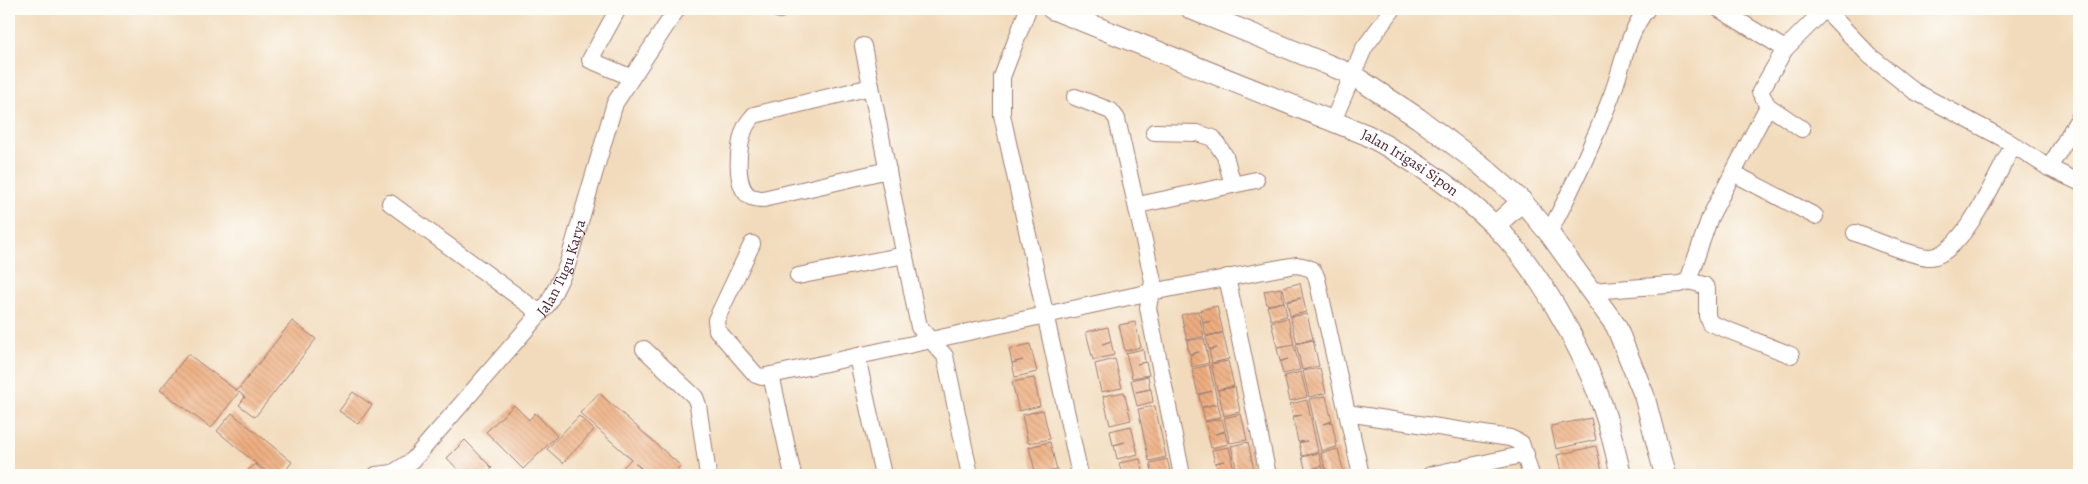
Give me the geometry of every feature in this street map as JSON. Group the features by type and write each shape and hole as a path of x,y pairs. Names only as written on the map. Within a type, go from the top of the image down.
{"street":[{"path":"618,9 590,60 630,77"},
{"name":"Jalan Tugu Karya","path":"376,475 393,473 413,460 548,304 567,266 608,120 615,103 630,77 677,9"},
{"path":"1028,9 1007,60 1001,93 1002,115 1080,475"},
{"name":"Jalan Irigasi Sipon","path":"1052,9 1334,118 1410,158 1497,225 1533,273 1572,335 1602,402 1621,475"},
{"path":"1191,9 1350,76 1418,118 1482,165 1521,203 1549,233 1616,326 1644,395 1665,475"},
{"path":"1334,118 1350,76 1373,33 1393,9"},
{"path":"1549,233 1572,188 1610,100 1628,40 1647,9"},
{"path":"1719,9 1786,49"},
{"path":"1802,129 1768,106 1760,95 1760,89 1786,49 1825,9 1870,56 1914,91 2013,145 2049,168 2079,182"},
{"path":"863,46 920,327 945,356 970,475"},
{"path":"871,87 754,115 745,126 741,138 738,174 743,188 751,197 763,200 888,170"},
{"path":"1074,97 1116,114 1154,281 1148,308 1182,475"},
{"path":"1688,281 1710,217 1768,106"},
{"path":"2049,168 2079,118"},
{"path":"1154,132 1197,134 1213,138 1225,156 1233,185"},
{"path":"1855,233 1922,255 1941,255 1958,240 2013,145"},
{"path":"1733,173 1815,216"},
{"path":"1138,205 1256,180"},
{"path":"390,203 540,313"},
{"path":"1497,225 1521,203"},
{"path":"752,244 716,320 716,326 717,330 756,375 771,375 1227,277 1296,265 1310,267 1314,271 1361,475"},
{"path":"798,276 905,255"},
{"path":"1227,277 1268,475"},
{"path":"1592,291 1680,284 1688,281 1704,285 1707,289 1710,323 1791,355"},
{"path":"644,349 695,397 698,405 708,475"},
{"path":"857,357 883,475"},
{"path":"771,375 793,475"},
{"path":"1347,414 1510,438 1521,442 1531,475"},
{"path":"1438,474 1526,454"}],"building":[{"path":"1300,283 1306,312 1290,316 1287,302 1301,298 1286,301 1283,287"},
{"path":"1281,288 1284,302 1267,305 1264,291"},
{"path":"1284,302 1287,316 1271,320 1267,306"},
{"path":"1217,306 1223,332 1206,336 1200,310"},
{"path":"1198,311 1204,336 1187,340 1181,315"},
{"path":"1307,314 1313,339 1297,343 1290,317"},
{"path":"1288,318 1294,344 1277,347 1271,322"},
{"path":"292,321 316,339 255,417 239,405 245,397 239,392 211,428 160,390 188,354 237,391"},
{"path":"1135,322 1141,347 1125,351 1119,325"},
{"path":"1108,327 1111,341 1102,344 1111,342 1114,355 1093,360 1086,332"},
{"path":"1223,333 1229,359 1212,363 1209,350 1217,348 1209,349 1206,337"},
{"path":"1204,338 1209,363 1192,367 1190,355 1199,352 1189,354 1187,341"},
{"path":"1313,340 1319,366 1302,370 1296,344"},
{"path":"1030,344 1037,372 1015,377 1009,349"},
{"path":"1294,345 1300,370 1283,374 1280,362 1288,359 1280,361 1277,348"},
{"path":"1143,349 1145,362 1137,364 1146,362 1149,375 1132,378 1126,353"},
{"path":"1115,359 1122,388 1101,392 1095,364"},
{"path":"1228,361 1234,386 1217,390 1211,364"},
{"path":"1209,365 1221,417 1205,421 1202,408 1216,404 1201,407 1199,395 1212,391 1198,394 1192,369"},
{"path":"1320,368 1326,393 1309,397 1303,371"},
{"path":"1301,372 1307,397 1290,401 1284,376"},
{"path":"1148,376 1150,389 1136,392 1151,389 1153,402 1137,406 1131,380"},
{"path":"1034,378 1040,406 1019,411 1012,382"},
{"path":"1235,387 1240,412 1224,416 1218,390"},
{"path":"353,392 372,405 358,424 339,411"},
{"path":"1124,392 1131,420 1110,425 1103,396"},
{"path":"599,393 681,466 673,475 649,475 635,463 647,475 616,475 631,459 580,413"},
{"path":"1326,396 1332,421 1323,424 1332,422 1337,447 1321,451 1309,399"},
{"path":"1307,400 1318,452 1302,456 1299,443 1307,441 1298,442 1293,417 1302,415 1293,416 1290,404"},
{"path":"514,405 529,420 535,413 557,436 523,469 486,432"},
{"path":"1155,406 1166,457 1149,461 1138,409"},
{"path":"1043,410 1050,439 1028,443 1022,415"},
{"path":"232,413 292,462 282,475 270,475 217,431"},
{"path":"1241,414 1247,440 1230,443 1224,418"},
{"path":"579,416 594,430 563,463 547,449"},
{"path":"1591,418 1596,440 1556,449 1551,426"},
{"path":"1222,419 1225,431 1215,434 1225,432 1228,444 1211,448 1205,422"},
{"path":"1131,426 1138,454 1117,459 1114,445 1125,442 1113,445 1110,431"},
{"path":"465,440 492,468 484,475 463,475 447,458"},
{"path":"1050,442 1057,470 1036,475 1029,447"},
{"path":"1248,442 1255,475 1238,475 1231,446"},
{"path":"1596,446 1603,475 1562,475 1557,455"},
{"path":"1229,447 1235,475 1218,475 1216,463 1224,461 1215,463 1212,450"},
{"path":"1338,449 1344,474 1327,475 1321,453"},
{"path":"1319,453 1324,475 1307,475 1302,457"},
{"path":"1140,459 1144,475 1122,475 1119,463"},
{"path":"1167,459 1171,475 1153,475 1150,463"},
{"path":"255,464 266,475 243,475"}]}
